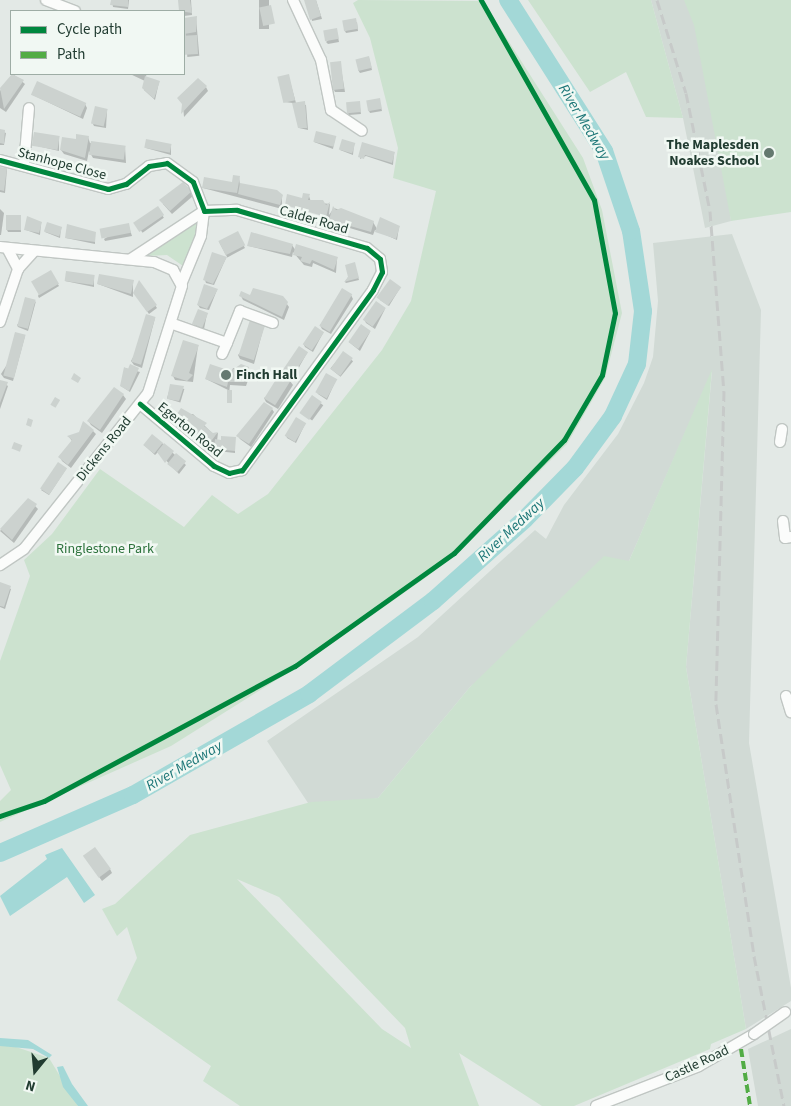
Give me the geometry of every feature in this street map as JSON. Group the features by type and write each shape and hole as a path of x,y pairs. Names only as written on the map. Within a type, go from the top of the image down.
{"street":[{"path":"46,0 72,10"},
{"path":"293,0 321,60 331,110 362,132"},
{"path":"24,165 29,108"},
{"name":"Stanhope Close","path":"0,160 108,189 126,184 150,166 167,163 193,182 204,211"},
{"name":"Calder Road","path":"204,211 237,210 367,248 382,263 373,290"},
{"path":"131,259 204,211"},
{"path":"4,248 131,259 167,266 182,282 193,262 204,211"},
{"path":"4,248 18,268"},
{"path":"0,322 18,268 34,251"},
{"name":"Dickens Road","path":"0,565 24,549 140,404 154,381 173,324 182,282"},
{"name":"Egerton Road","path":"140,404 214,466 229,473 242,470 373,290"},
{"path":"222,354 240,311 273,323"},
{"path":"173,324 227,343"},
{"path":"783,521 788,538"},
{"path":"786,696 791,710"},
{"name":"Castle Road","path":"596,1106 699,1066 754,1034 788,1011"}],"shaded area":[{"name":"The Maplesden Noakes School","path":"651,0 791,0 791,212 716,92 731,221 705,228 683,118"},
{"path":"732,234 761,310 749,743 791,988 791,1001 746,1029 686,667 712,371 629,561 470,687 378,798 314,812 267,741 418,637 535,530 546,539 564,505 618,434 644,383 653,357 658,301 653,243"},
{"path":"791,1029 791,1106 758,1106 748,1049"}],"green space":[{"name":"Ringlestone Park","path":"358,0 483,1 583,158 602,210 622,313 605,378 567,444 453,557 425,578 313,657 171,746 0,822 0,801 11,790 0,765 0,661 30,576 24,560 52,534 100,469 184,527 212,495 238,514 268,494 382,350 411,301 436,191 393,178 398,148 370,38 353,3"},
{"path":"528,0 651,0 683,118 646,117 626,72 590,92"},
{"name":"The Maplesden Noakes School","path":"684,0 791,0 791,212 731,221 694,25"},
{"path":"195,223 200,227 186,268 167,255 147,256"},
{"path":"712,369 686,667 746,1029 711,1044 710,1049 574,1106 542,1106 459,1053 479,1106 240,1106 203,1081 211,1066 117,1000 137,958 127,927 117,936 102,909 115,904 190,835 311,802 378,798 470,687 604,556 629,561","holes":["237,879 279,897 405,1028 411,1048 382,1029"]},
{"path":"7,1044 49,1058 78,1106 0,1106 0,1046"}],"water":[{"path":"62,848 95,895 84,903 67,877 10,916 0,896 47,859 45,855"},
{"path":"0,1038 28,1040 52,1055 49,1058 33,1049 0,1046"},
{"path":"63,1066 72,1084 88,1106 78,1106 63,1087 57,1067"}],"building":[{"path":"111,0 128,0 128,7 110,5"},
{"path":"178,0 190,0 192,13 179,10"},
{"path":"304,0 316,0 321,16 310,20"},
{"path":"271,5 275,24 263,26 259,7"},
{"path":"197,16 196,32 185,34 185,18"},
{"path":"356,18 358,29 344,31 342,20"},
{"path":"337,28 339,39 325,41 323,30"},
{"path":"197,35 198,54 185,55 185,36"},
{"path":"369,56 372,68 358,71 355,59"},
{"path":"341,61 344,89 333,90 330,62"},
{"path":"289,74 295,100 283,103 277,77"},
{"path":"11,75 24,80 4,109 0,88"},
{"path":"145,76 160,81 154,99 142,88"},
{"path":"198,78 207,86 181,114 182,104 177,98"},
{"path":"37,81 86,103 80,117 31,95"},
{"path":"380,98 382,109 368,111 366,100"},
{"path":"305,101 307,128 298,128 292,103"},
{"path":"360,101 361,112 347,113 346,102"},
{"path":"95,106 108,109 104,126 91,124"},
{"path":"0,129 5,130 4,144 0,143"},
{"path":"316,131 336,136 334,147 313,142"},
{"path":"34,132 60,136 57,150 32,146"},
{"path":"76,134 89,136 85,158 60,150 62,137 76,139"},
{"path":"146,139 172,144 170,153 144,148"},
{"path":"342,139 355,143 352,154 339,150"},
{"path":"91,141 126,146 124,160 89,155"},
{"path":"362,142 395,152 392,163 365,155 364,159 358,157"},
{"path":"0,167 7,168 4,191 0,190"},
{"path":"233,175 240,176 237,193 202,188 204,177 232,182"},
{"path":"183,182 192,191 170,211 159,200"},
{"path":"240,183 277,190 283,195 280,205 238,194"},
{"path":"303,193 310,194 308,200 323,200 326,205 330,202 326,217 285,205 287,194 302,198"},
{"path":"158,206 164,215 139,232 133,223"},
{"path":"333,206 336,210 341,208 374,221 371,232 329,220"},
{"path":"6,215 21,215 21,230 6,230"},
{"path":"27,216 42,222 39,233 24,230"},
{"path":"380,217 400,226 396,239 375,232"},
{"path":"47,222 62,227 59,236 44,232"},
{"path":"129,223 131,233 101,239 100,229"},
{"path":"67,224 96,232 95,242 65,238"},
{"path":"238,231 245,245 226,255 218,241"},
{"path":"251,232 293,244 290,254 247,246"},
{"path":"296,244 338,257 334,270 312,260 310,264 300,261 302,257 293,255"},
{"path":"212,252 227,257 213,284 203,280"},
{"path":"355,262 359,278 344,282 348,277 345,265"},
{"path":"51,270 59,284 39,295 31,282"},
{"path":"66,271 95,275 93,285 65,281"},
{"path":"99,274 134,280 131,294 97,284"},
{"path":"390,279 401,287 388,306 376,298"},
{"path":"139,280 157,305 147,312 133,293"},
{"path":"204,284 218,289 207,309 197,305"},
{"path":"253,288 283,296 288,302 282,317 239,296 241,291 250,295"},
{"path":"342,288 352,294 330,332 319,326"},
{"path":"25,297 36,300 28,329 17,326"},
{"path":"376,301 386,308 373,327 363,320"},
{"path":"198,309 208,313 202,328 192,324"},
{"path":"146,314 156,317 141,365 131,362"},
{"path":"250,320 265,325 254,360 239,355"},
{"path":"361,324 371,331 358,349 348,342"},
{"path":"315,326 324,332 312,350 303,344"},
{"path":"15,332 26,335 14,378 3,375"},
{"path":"183,340 199,345 189,373 193,375 187,381 171,376"},
{"path":"299,346 308,352 291,377 282,371"},
{"path":"343,351 353,358 340,376 330,369"},
{"path":"130,364 139,368 129,391 120,386 124,367 128,369"},
{"name":"Finch Hall","path":"210,364 231,371 241,364 249,367 244,382 228,382 227,387 205,379"},
{"path":"74,373 81,378 78,383 71,379"},
{"path":"280,373 291,380 275,405 264,398"},
{"path":"326,373 337,379 327,399 315,392"},
{"path":"0,380 8,382 0,403"},
{"path":"170,384 184,386 179,401 167,399"},
{"path":"114,387 124,394 100,430 87,421"},
{"path":"227,390 232,390 232,403 227,403"},
{"path":"312,395 322,402 309,420 299,413"},
{"path":"55,397 60,400 56,408 50,405"},
{"path":"264,402 273,408 249,444 236,436"},
{"path":"181,408 207,423 204,426 213,433 218,432 209,444 175,417"},
{"path":"296,417 306,423 295,442 285,436"},
{"path":"28,418 33,420 31,427 26,425"},
{"path":"83,421 94,430 68,465 58,457 72,440 67,436 79,432"},
{"path":"152,434 163,443 154,454 143,445"},
{"path":"221,436 236,437 235,451 214,449 215,439 221,440"},
{"path":"14,442 22,445 20,452 11,449"},
{"path":"164,443 174,451 165,463 157,452"},
{"path":"176,453 186,461 177,472 167,464"},
{"path":"58,462 67,468 49,495 40,489"},
{"path":"28,498 37,504 12,540 0,529"},
{"path":"0,582 11,586 4,607 0,606"},
{"path":"95,847 111,869 99,878 83,856"}],"waterway":[{"name":"River Medway","path":"0,853 133,795 309,694 433,601 525,519 575,468 613,416 637,364 643,311 631,231 604,151 508,0"}],"railway":[{"path":"657,0 686,93 710,211 724,391 716,704 754,956 784,1106"}],"marked path":[{"path":"741,1049 750,1106"}],"cycle path":[{"path":"0,816 44,801 295,666 454,553 564,440 602,375 615,313 594,200 481,0"},
{"path":"0,160 108,189 126,184 149,166 167,163 193,182 204,211 237,210 367,248 380,259 382,272 373,290 242,470 229,473 214,466 140,404"}],"place":[{"name":"The Maplesden Noakes School","path":"769,153"},
{"name":"Finch Hall","path":"226,375"}]}
